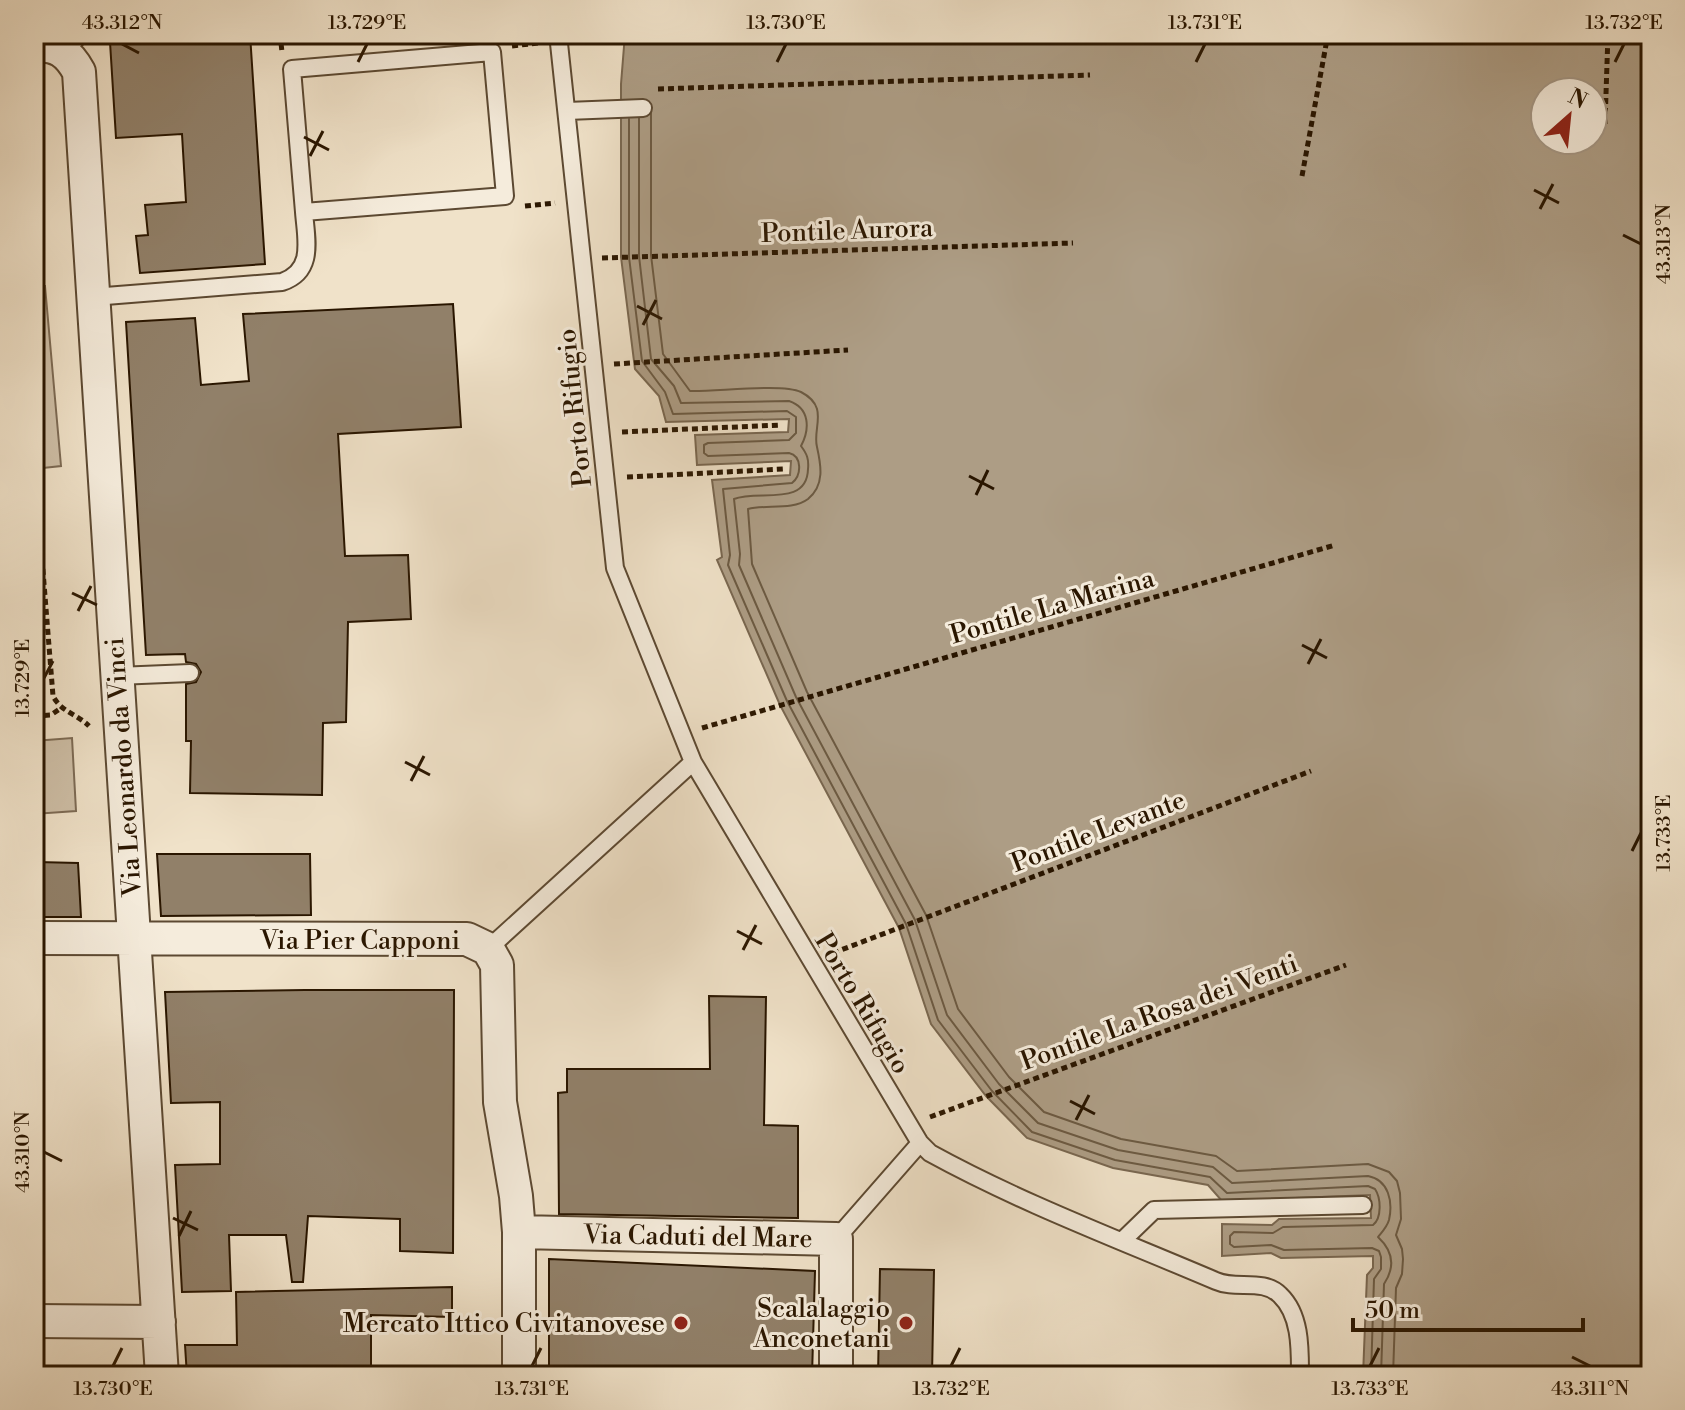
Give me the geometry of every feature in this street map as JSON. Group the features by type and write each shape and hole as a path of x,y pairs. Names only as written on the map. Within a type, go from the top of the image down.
{"street":[{"name":"Via Leonardo da Vinci","path":"60,44 79,72 162,1376"},
{"name":"Via Pier Capponi","path":"34,938 467,939 488,949 497,965 500,1102 519,1232 519,1376"},
{"name":"Via Caduti del Mare","path":"519,1232 836,1239 836,1376"},
{"path":"34,1321 159,1322"}],"lane":[{"name":"Porto Rifugio","path":"559,37 615,568 693,762 920,1143 930,1153 969,1174 1223,1284 1262,1285 1279,1294 1296,1325 1300,1376"},
{"path":"93,297 292,279 305,264 307,255 292,69 492,52 505,196 304,212"},
{"path":"567,111 643,108"},
{"path":"117,676 190,673"},
{"path":"488,949 693,762"},
{"path":"836,1239 920,1143"},
{"path":"1122,1241 1154,1210 1363,1205"}],"path":[{"path":"1302,176 1328,34"},
{"path":"1607,76 1608,34"},
{"path":"492,52 559,37"},
{"path":"644,90 1090,75"},
{"path":"505,196 518,207 576,201"},
{"name":"Pontile Aurora","path":"621,257 1073,243"},
{"path":"634,363 848,350"},
{"path":"601,433 781,425"},
{"path":"606,478 784,469"},
{"path":"34,490 37,496 53,696 61,708 91,728"},
{"name":"Pontile La Marina","path":"682,733 1335,545"},
{"path":"34,716 51,715 61,708"},
{"name":"Pontile Levante","path":"810,961 1311,771"},
{"name":"Pontile La Rosa dei Venti","path":"908,1126 1346,965"}],"shaded area":[{"path":"45,286 61,466 34,469 34,287"},
{"path":"72,738 76,811 34,814 34,741"}],"water":[{"path":"625,34 1651,34 1651,1376 1363,1376 1367,1275 1373,1268 1373,1256 1281,1258 1271,1253 1222,1256 1222,1224 1272,1225 1279,1219 1371,1218 1370,1195 1222,1201 1208,1185 1113,1168 1027,1138 986,1096 931,1024 899,928 780,705 717,560 722,557 712,480 790,475 791,461 697,465 695,435 788,432 789,419 666,422 659,396 635,369 621,257 621,84"}],"building":[{"path":"250,34 265,264 140,273 136,236 148,235 145,205 186,202 182,134 116,138 110,42"},
{"path":"453,304 461,427 338,434 345,556 408,555 411,619 348,622 346,722 323,723 322,795 190,793 191,741 186,741 186,684 196,682 201,672 196,664 186,662 185,654 146,655 126,322 195,318 201,385 249,381 243,314"},
{"path":"157,854 310,854 311,915 161,916"},
{"path":"37,862 78,863 81,917 40,917"},
{"path":"454,990 453,1253 400,1251 400,1219 308,1216 303,1282 292,1282 286,1235 229,1235 231,1291 182,1292 175,1165 220,1164 220,1102 171,1103 165,992"},
{"path":"709,996 766,997 764,1125 798,1126 798,1218 559,1214 558,1093 567,1092 567,1069 710,1069"},
{"name":"Mercato Ittico Civitanovese","path":"549,1259 815,1271 812,1376 549,1376"},
{"name":"Scalalaggio Anconetani","path":"880,1269 934,1270 932,1376 878,1376"},
{"path":"452,1287 452,1317 371,1315 371,1376 187,1376 185,1345 237,1345 236,1292"}],"place":[{"name":"Mercato Ittico Civitanovese","path":"681,1323"},
{"name":"Scalalaggio Anconetani","path":"906,1323"}]}
